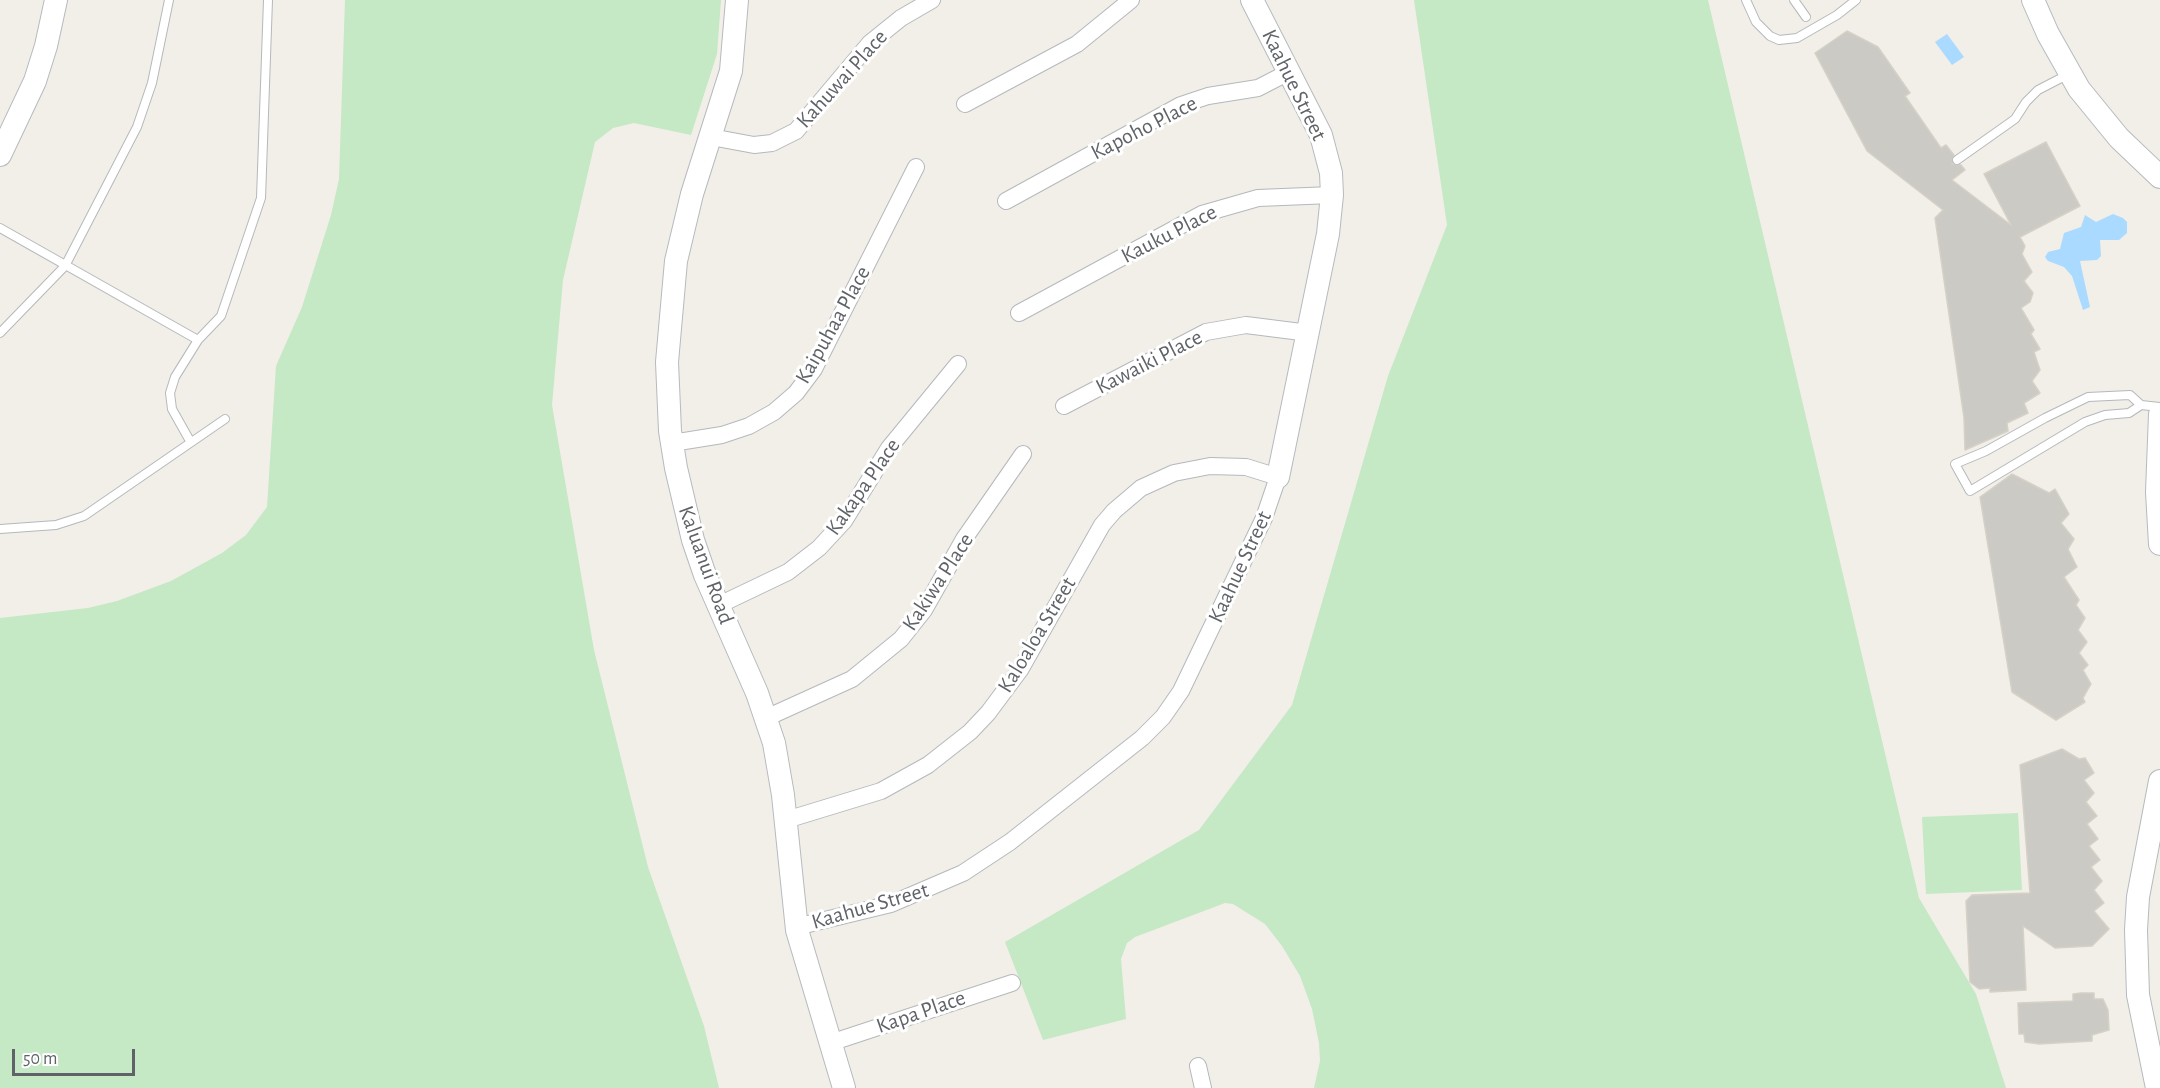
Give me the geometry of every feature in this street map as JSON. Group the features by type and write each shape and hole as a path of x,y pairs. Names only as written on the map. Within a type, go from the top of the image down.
{"street":[{"path":"0,155 35,81 56,0"},
{"name":"Kaluanui Road","path":"737,0 731,71 683,227 671,294 667,362 672,443 693,540 766,718 779,768 796,927 844,1088"},
{"name":"Kahuwai Place","path":"711,137 754,145 772,142 796,132 870,43 901,18 932,0"},
{"path":"965,104 1077,44 1131,0"},
{"name":"Kaahue Street","path":"796,927 891,904 963,873 1010,842 1142,738 1163,717 1181,691 1264,518 1278,477 1328,234 1332,195 1331,173 1321,135 1252,0"},
{"path":"2033,0 2070,74 2098,114 2119,138 2160,177"},
{"name":"Kapoho Place","path":"1005,201 1181,105 1208,96 1258,88 1289,72"},
{"name":"Kaipuhaa Place","path":"672,443 722,435 749,426 774,412 796,393 814,369 916,167"},
{"name":"Kauku Place","path":"1018,314 1202,214 1258,198 1332,195"},
{"name":"Kawaiki Place","path":"1064,406 1206,332 1246,325 1309,333"},
{"name":"Kakapa Place","path":"719,605 788,572 826,542 849,513 889,448 958,364"},
{"path":"2151,410 2160,544"},
{"name":"Kakiwa Place","path":"766,718 852,679 901,639 924,610 964,539 1023,454"},
{"name":"Kaloaloa Street","path":"786,820 881,791 928,765 970,732 988,713 1020,670 1102,525 1114,511 1141,488 1174,473 1210,466 1246,467 1278,477"},
{"path":"2157,1088 2138,995 2136,930 2139,897 2160,781"},
{"name":"Kapa Place","path":"830,1043 1012,982"},
{"path":"1198,1066 1203,1088"}],"lane":[{"path":"0,333 65,266 136,128 152,83 169,0"},
{"path":"190,441 172,409 170,393 175,377 198,340 221,316 261,198 268,0"},
{"path":"1746,0 1756,22 1770,36 1779,40 1797,38 1837,15 1856,0"},
{"path":"1794,0 1806,17"},
{"path":"1957,160 2015,119 2026,102 2038,90 2070,74"},
{"path":"0,228 198,340"},
{"path":"2151,410 2130,395 2088,397 2045,418 1986,452 1956,464 1970,491 2085,422 2104,415 2151,410 2160,407"},
{"path":"0,529 47,527 84,516 225,418"}],"green space":[{"path":"345,0 721,0 717,54 691,135 634,123 613,128 595,142 563,280 552,405 594,650 648,867 704,1026 719,1088 0,1088 0,618 88,608 117,601 171,581 222,553 246,535 267,507 276,366 302,307 331,215 339,179"},
{"path":"1414,0 1708,0 1919,898 1976,994 2006,1088 1314,1088 1320,1061 1319,1043 1312,1009 1300,976 1282,946 1265,924 1233,904 1225,903 1135,937 1127,943 1121,959 1126,1019 1043,1040 1005,942 1199,830 1292,705 1388,376 1447,225"},
{"path":"2018,813 2022,890 1926,894 1922,817"}],"water":[{"path":"1947,34 1964,57 1952,65 1935,42"},
{"path":"2113,214 2127,222 2127,233 2119,240 2100,240 2101,256 2097,260 2080,261 2090,307 2083,310 2072,276 2064,267 2048,261 2045,257 2048,252 2060,249 2064,233 2081,227 2085,215 2096,222"}],"building":[{"path":"1847,31 1878,47 1910,93 1905,96 1941,148 1946,145 1954,155 1952,164 1961,165 1965,170 1952,180 2011,225 1984,174 2046,142 2080,206 2020,237 2025,246 2022,254 2032,272 2024,281 2033,293 2030,302 2021,308 2034,330 2031,334 2040,349 2034,352 2040,370 2032,381 2040,393 2024,403 2028,413 2007,423 2008,431 1965,450 1964,418 1935,218 1943,210 1867,151 1815,53"},
{"path":"2012,474 2049,493 2055,489 2069,514 2061,523 2074,539 2068,549 2077,567 2064,577 2079,600 2076,605 2085,618 2078,630 2087,642 2079,653 2088,665 2083,670 2091,684 2083,698 2085,702 2056,720 2012,692 1980,497"},
{"path":"2062,749 2079,759 2085,758 2094,773 2084,780 2094,793 2086,802 2097,816 2087,824 2098,839 2089,846 2100,860 2091,867 2102,881 2094,890 2104,903 2094,911 2109,929 2092,946 2055,948 2023,926 2026,990 1990,992 1990,988 1979,989 1970,982 1966,901 1972,895 2030,893 2020,765"},
{"path":"2094,993 2094,999 2103,999 2108,1010 2109,1030 2092,1035 2092,1041 2039,1044 2025,1042 2024,1034 2019,1034 2018,1003 2073,1001 2073,994"}]}
